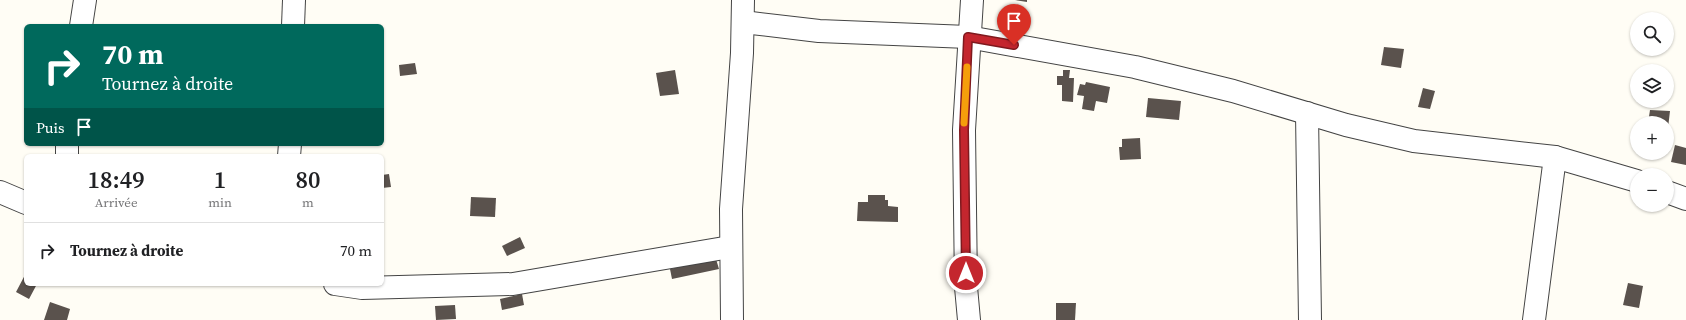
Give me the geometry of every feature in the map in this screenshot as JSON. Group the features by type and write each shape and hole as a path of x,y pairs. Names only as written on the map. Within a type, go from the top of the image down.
{"street":[{"path":"81,24 85,0"},
{"path":"294,0 294,24"},
{"path":"732,320 730,247 731,209 743,22 743,0"},
{"path":"969,320 966,287 964,130 968,37 972,0"},
{"path":"743,22 819,31 968,37 1135,67 1233,91 1346,125 1414,141 1554,157 1630,178"},
{"path":"1307,113 1310,320"},
{"path":"1534,320 1554,157"},
{"path":"0,192 24,202"},
{"path":"1674,195 1686,199"},
{"path":"348,286 362,288 512,284 730,247"}],"building":[{"path":"1015,0 1027,0 1027,2"},
{"path":"1384,47 1404,49 1401,68 1381,65"},
{"path":"415,63 417,74 400,76 399,65"},
{"path":"675,70 679,94 660,96 656,73"},
{"path":"1063,70 1070,70 1069,78 1074,78 1073,102 1062,101 1062,85 1057,85 1057,76 1063,76"},
{"path":"1086,82 1110,87 1107,103 1096,101 1094,111 1082,109 1084,96 1077,95 1080,84 1085,85"},
{"path":"1423,88 1435,91 1430,109 1418,107"},
{"path":"1148,98 1181,101 1179,120 1146,117"},
{"path":"1650,110 1670,111 1669,116 1649,116"},
{"path":"1140,138 1141,159 1120,160 1119,147 1122,147 1122,139"},
{"path":"1675,145 1686,148 1686,165 1671,162 1671,160 1674,160"},
{"path":"389,174 391,187 384,188 384,175"},
{"path":"868,195 885,195 885,200 888,200 888,206 898,207 898,222 857,221 858,202 868,202"},
{"path":"471,197 496,198 495,217 470,216"},
{"path":"520,237 525,248 507,256 502,246"},
{"path":"716,259 719,269 672,279 670,269"},
{"path":"24,277 24,286 36,286 29,299 16,292"},
{"path":"1628,283 1643,286 1639,308 1623,305"},
{"path":"522,294 524,305 502,310 500,299"},
{"path":"50,302 70,309 67,320 44,320"},
{"path":"1056,303 1076,303 1075,320 1056,320"},
{"path":"455,305 456,319 436,320 435,306"}],"slow traffic":[{"path":"964,123 967,67"}],"route":[{"path":"966,273 964,130 968,37 1014,45"}]}
